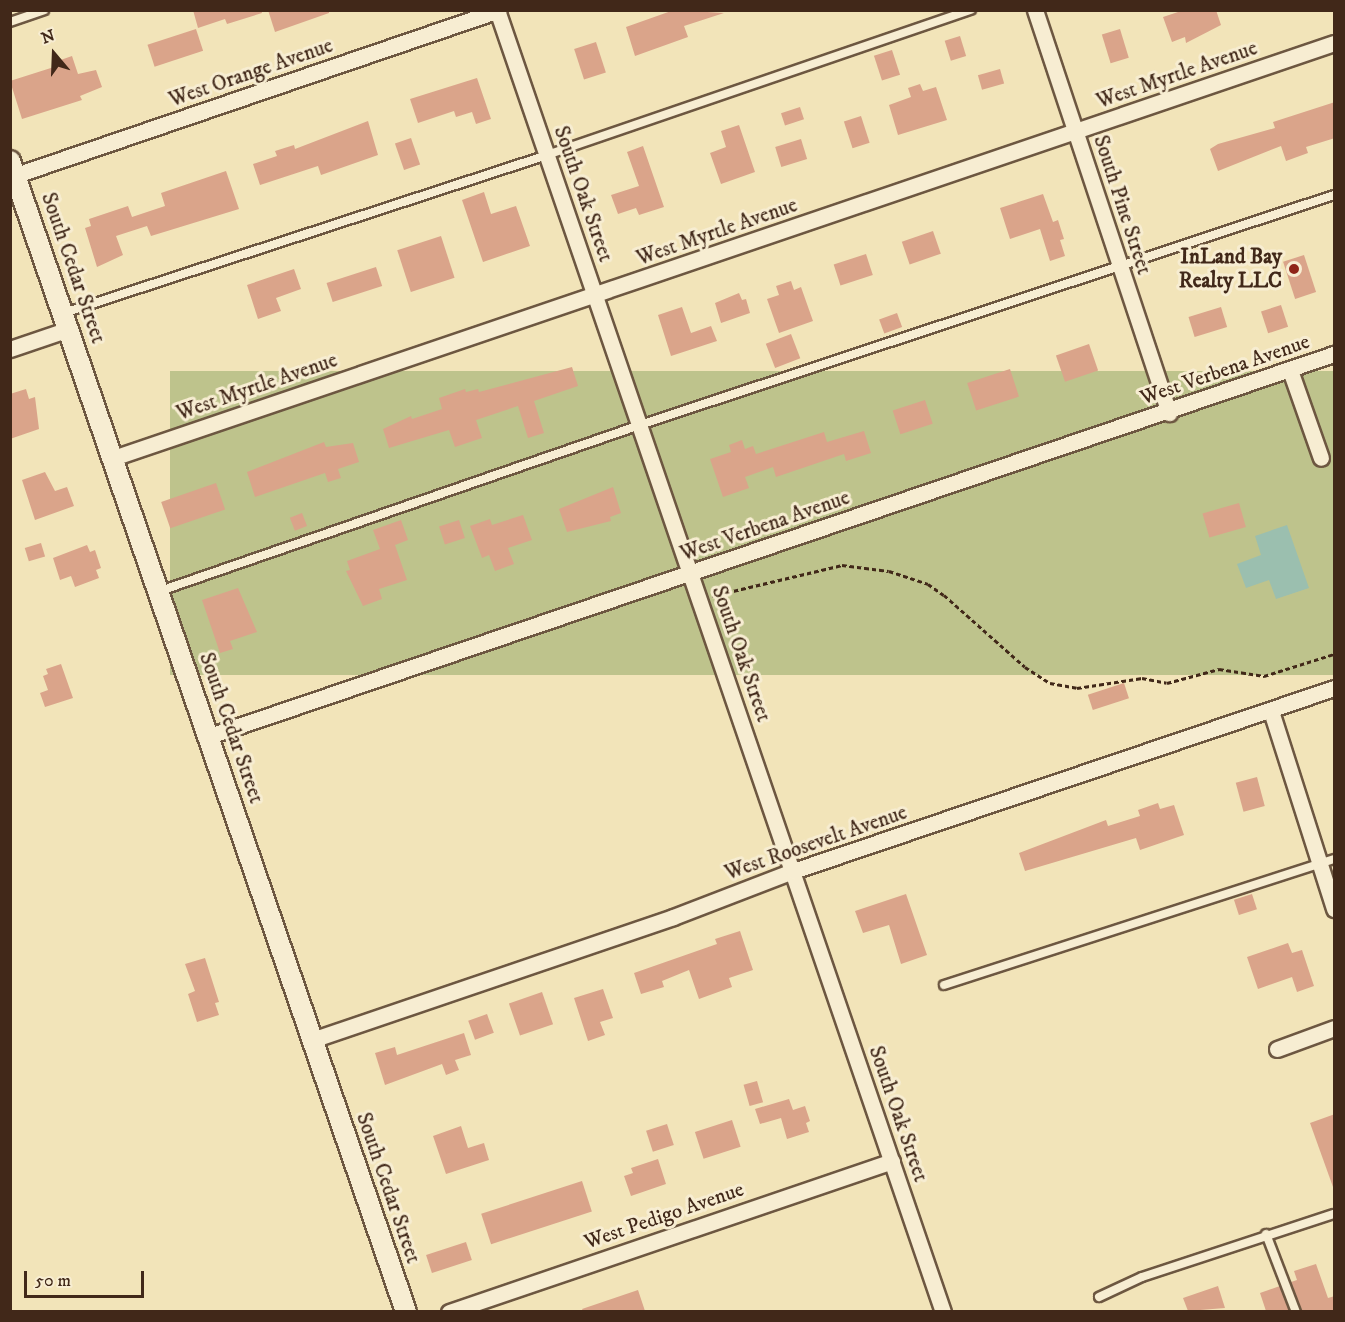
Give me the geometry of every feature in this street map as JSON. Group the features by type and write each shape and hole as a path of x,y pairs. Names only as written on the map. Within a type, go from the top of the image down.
{"street":[{"name":"South Pine Street","path":"1035,10 1169,413"},
{"name":"South Oak Street","path":"498,11 943,1311"},
{"name":"West Orange Avenue","path":"13,168 498,11"},
{"name":"West Myrtle Avenue","path":"113,458 1335,43"},
{"name":"South Cedar Street","path":"13,168 406,1311"},
{"path":"10,349 66,321"},
{"name":"West Verbena Avenue","path":"208,736 1169,413 1335,354"},
{"path":"1290,370 1321,458"},
{"name":"West Roosevelt Avenue","path":"312,1041 673,917 793,871 1335,688"},
{"path":"1271,711 1327,861 1335,909"},
{"path":"1277,1049 1335,1028"},
{"name":"West Pedigo Avenue","path":"449,1311 892,1161"}],"lane":[{"path":"10,22 44,10"},
{"path":"66,321 971,10"},
{"path":"159,592 640,425 1335,195"},
{"path":"944,985 1327,861"},
{"path":"1099,1297 1115,1287 1266,1234 1335,1214"},
{"path":"1266,1234 1296,1311"}],"path":[{"path":"699,599 843,565 888,571 928,584 1025,667 1050,683 1077,687 1142,678 1167,683 1219,669 1264,676 1335,654"}],"green space":[{"path":"170,371 1334,371 1334,675 170,675"}],"shaded area":[{"path":"1287,525 1309,588 1276,599 1269,580 1246,588 1237,564 1261,555 1255,536"}],"building":[{"path":"193,10 261,10 262,13 227,24 225,19 198,28"},
{"path":"268,10 329,10 329,13 275,32"},
{"path":"674,10 724,13 684,26 688,37 635,56 626,27"},
{"path":"1184,10 1216,10 1221,25 1186,43 1185,37 1172,42 1163,17"},
{"path":"196,29 203,51 155,67 147,45"},
{"path":"1120,29 1129,58 1111,63 1102,35"},
{"path":"960,36 966,56 951,61 945,41"},
{"path":"596,42 606,72 584,80 574,49"},
{"path":"892,50 900,75 882,81 874,56"},
{"path":"72,56 78,74 96,70 102,87 80,96 82,100 22,119 10,81 54,67 52,63"},
{"path":"1000,69 1004,83 982,90 978,75"},
{"path":"477,78 491,119 476,124 472,112 456,117 454,111 418,123 410,99"},
{"path":"920,84 923,91 936,87 947,120 898,135 889,105 911,97 908,88"},
{"path":"1335,102 1335,138 1306,147 1308,153 1286,161 1281,146 1218,171 1210,149 1218,144 1275,128 1273,122"},
{"path":"800,107 804,119 785,126 781,113"},
{"path":"861,116 870,143 853,148 844,122"},
{"path":"368,121 378,155 321,175 318,166 260,185 253,164 277,156 275,151 294,145 295,149"},
{"path":"739,125 755,172 721,184 710,153 726,147 721,131"},
{"path":"411,138 420,164 404,170 395,144"},
{"path":"801,139 807,159 781,167 775,147"},
{"path":"643,146 664,207 639,215 636,208 618,214 611,195 639,186 627,152"},
{"path":"226,171 239,209 151,236 147,226 116,236 123,255 97,267 85,228 91,226 89,219 128,206 132,217 165,206 161,193"},
{"path":"484,192 491,214 516,206 530,246 483,262 462,200"},
{"path":"1043,194 1053,222 1058,220 1064,239 1060,240 1065,256 1050,261 1040,229 1010,239 1000,208"},
{"path":"933,231 941,254 910,264 902,242"},
{"path":"441,236 455,278 411,292 397,250"},
{"path":"866,254 873,275 840,285 834,265"},
{"path":"1304,255 1316,292 1295,299 1283,262"},
{"path":"376,267 382,286 333,302 327,283"},
{"path":"294,269 301,289 276,298 281,311 258,319 247,285"},
{"path":"791,281 794,290 801,287 813,321 779,333 767,299 779,295 776,286"},
{"path":"739,293 742,300 746,299 750,313 721,323 715,303"},
{"path":"1281,305 1288,327 1268,333 1261,311"},
{"path":"682,307 691,333 711,326 717,341 671,356 658,315"},
{"path":"1221,307 1227,327 1195,337 1188,317"},
{"path":"897,313 902,327 884,334 879,319"},
{"path":"791,334 800,358 775,368 766,344"},
{"path":"1089,344 1098,370 1065,382 1056,355"},
{"path":"572,367 578,386 534,401 544,433 528,438 518,406 476,420 482,438 455,447 449,430 389,448 383,429 411,416 412,419 442,409 439,398 465,389 466,392 478,389 479,392"},
{"path":"1010,369 1019,397 976,410 967,383"},
{"path":"26,389 29,399 35,397 39,429 10,439 10,394"},
{"path":"925,400 933,424 900,434 893,411"},
{"path":"864,431 871,453 846,461 844,454 776,477 773,467 745,477 749,488 723,497 710,459 731,452 729,445 742,440 745,449 753,446 756,454 824,432 827,442"},
{"path":"324,442 326,447 353,443 359,462 338,469 341,478 328,482 325,473 255,497 247,472"},
{"path":"45,472 55,491 67,487 74,506 35,520 22,480"},
{"path":"216,483 225,509 170,528 161,502"},
{"path":"613,487 621,513 610,517 611,521 567,532 559,509"},
{"path":"1239,503 1246,527 1209,538 1202,513"},
{"path":"302,513 307,526 295,531 290,518"},
{"path":"523,515 532,540 508,548 514,564 495,571 489,555 482,558 470,526 490,519 492,525"},
{"path":"401,520 408,540 395,545 407,580 379,589 382,599 363,606 346,571 350,570 347,561 380,549 373,530"},
{"path":"459,520 465,538 445,545 439,526"},
{"path":"41,543 45,556 29,561 25,548"},
{"path":"87,545 90,552 95,550 101,568 96,570 99,578 75,587 71,576 60,580 53,558"},
{"path":"238,588 257,632 230,641 233,649 220,653 202,600"},
{"path":"61,664 73,698 45,707 40,693 48,690 43,676 48,674 46,669"},
{"path":"1124,683 1129,698 1093,710 1088,695"},
{"path":"1257,777 1265,806 1244,812 1236,783"},
{"path":"1158,803 1160,809 1174,805 1184,835 1140,850 1136,838 1025,871 1019,853 1106,820 1108,826 1140,816 1138,810"},
{"path":"906,894 927,955 901,964 889,925 863,933 855,911"},
{"path":"1252,894 1257,909 1239,915 1234,900"},
{"path":"740,931 753,970 729,978 732,987 699,999 689,970 662,981 664,987 641,994 634,973 717,944 715,939"},
{"path":"1288,943 1292,953 1302,950 1314,986 1297,992 1292,977 1258,989 1247,957"},
{"path":"205,958 219,1002 215,1003 219,1015 197,1022 188,994 195,991 185,964"},
{"path":"603,989 613,1018 600,1022 605,1035 588,1041 574,998"},
{"path":"542,992 553,1024 520,1036 509,1003"},
{"path":"487,1014 494,1033 475,1040 468,1021"},
{"path":"464,1033 471,1055 455,1060 459,1070 446,1075 442,1064 385,1085 375,1053 395,1047 397,1055"},
{"path":"757,1081 763,1102 750,1106 744,1085"},
{"path":"789,1099 793,1110 805,1106 810,1121 806,1123 809,1132 787,1139 781,1118 760,1124 755,1109"},
{"path":"1335,1114 1335,1187 1333,1187 1310,1123"},
{"path":"732,1120 741,1147 704,1159 695,1132"},
{"path":"667,1124 674,1145 653,1152 646,1131"},
{"path":"461,1126 468,1148 484,1143 489,1160 446,1174 433,1136"},
{"path":"658,1159 666,1184 631,1196 624,1176 633,1173 631,1168"},
{"path":"582,1181 592,1211 491,1244 481,1214"},
{"path":"466,1242 472,1260 432,1273 426,1255"},
{"path":"1316,1264 1328,1298 1335,1296 1335,1311 1302,1311 1291,1282 1297,1280 1294,1271"},
{"path":"1218,1286 1225,1308 1188,1311 1183,1298"},
{"path":"1280,1286 1289,1311 1266,1311 1260,1293"},
{"path":"638,1290 645,1311 583,1311 582,1309"}],"place":[{"name":"InLand Bay Realty LLC","path":"1294,269"}]}
